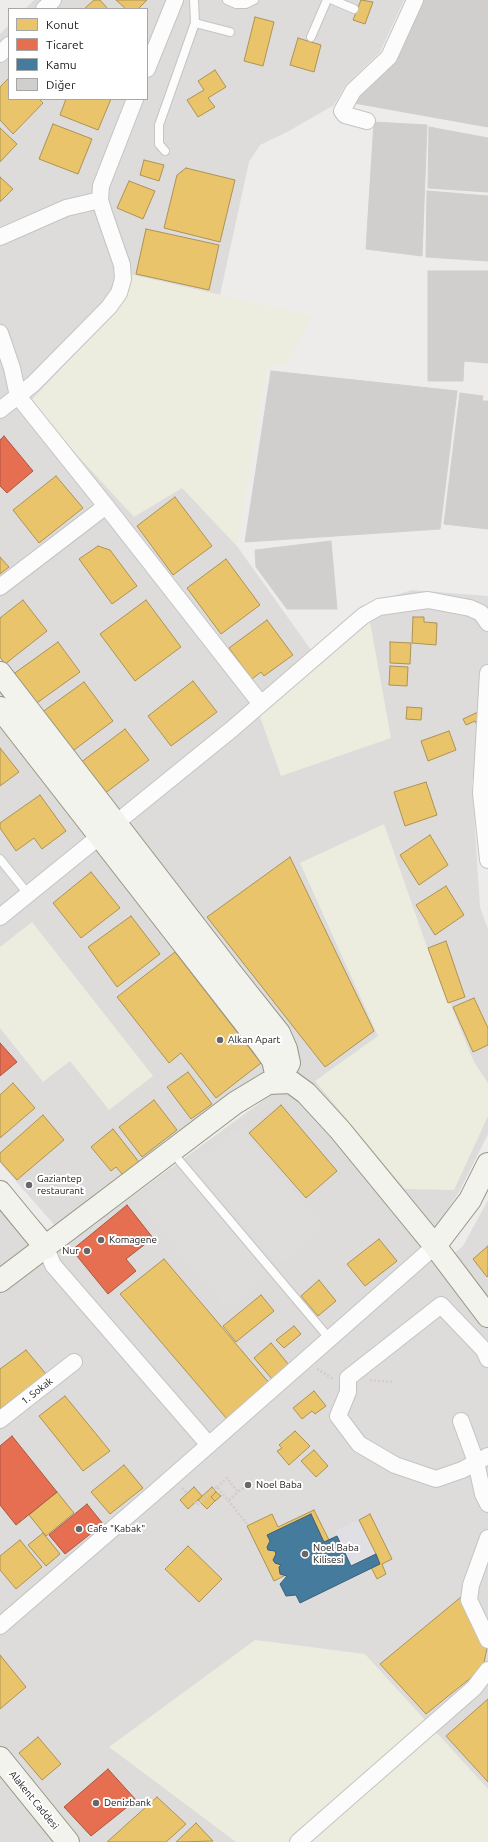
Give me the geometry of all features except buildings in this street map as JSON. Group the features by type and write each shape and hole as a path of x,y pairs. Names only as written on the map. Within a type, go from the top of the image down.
{"street":[{"path":"45,8 53,0"},
{"path":"148,66 174,0"},
{"path":"367,121 345,115 342,111 353,91 389,57 415,0"},
{"path":"0,54 8,46"},
{"path":"0,410 32,384 109,307 119,293 123,279 122,265 100,200 101,186 135,100"},
{"path":"0,237 66,208 100,200"},
{"path":"0,333 12,368 18,396 261,704"},
{"path":"0,587 106,506"},
{"path":"0,917 261,704 363,616 379,608 428,600 470,608 481,613 488,623"},
{"path":"0,673 279,1033 286,1049 289,1063 278,1082"},
{"path":"488,673 481,793 488,860"},
{"path":"0,708 263,1046 273,1060 278,1082"},
{"path":"0,1281 46,1248 235,1103 268,1083 291,1082 306,1093 340,1130 435,1246 488,1316"},
{"path":"0,1626 239,1419 435,1246 470,1200 488,1164"},
{"path":"0,1192 46,1248 53,1265 209,1445"},
{"path":"482,1459 462,1470 436,1479 395,1465 359,1444 338,1416 348,1392 348,1378 441,1305 484,1350 488,1359"},
{"name":"1. Sokak","path":"0,1420 74,1362"},
{"path":"462,1421 482,1459 483,1494 488,1504"},
{"path":"488,1538 471,1585 469,1600 488,1640"},
{"path":"298,1842 474,1688 488,1670"},
{"name":"Alakent Caddesi","path":"0,1758 68,1842"}],"lane":[{"path":"165,151 159,144 159,125 196,23 194,0"},
{"path":"227,0 236,4 246,4 254,0"},
{"path":"311,37 326,0"},
{"path":"333,0 354,9"},
{"path":"196,23 230,32"},
{"path":"0,859 28,894"},
{"path":"172,1151 329,1338"}],"path":[{"path":"195,1502 197,1505 227,1478 238,1492"},
{"path":"229,1500 245,1486"},
{"path":"217,1487 248,1525"},
{"path":"184,1490 187,1493"}],"shaded area":[{"path":"34,0 404,0 380,52 345,86 334,105 289,131 260,145 249,162 220,295 124,273 91,337 29,403 182,487 237,546 311,650 361,606 412,590 488,596 488,684 472,783 480,907 488,929 488,1134 459,1192 434,1230 345,1125 313,1083 291,1071 267,1070 233,1093 57,1228 0,1163 0,34 8,26 8,100 148,100 148,8 26,8"},
{"path":"124,273 312,316 285,366 267,366 237,546 182,488 134,517 29,403 91,337"},
{"path":"370,622 391,738 281,776 259,714"},
{"path":"384,824 427,947 474,1062 488,1083 488,1116 454,1190 405,1189 315,1081 378,1036 300,863"},
{"path":"32,922 153,1076 109,1110 70,1061 43,1082 0,1028 0,947"},
{"path":"291,1089 305,1101 439,1266 463,1246 488,1200 488,1842 0,1842 0,1181 63,1245 115,1209 272,1094"},
{"path":"240,1127 325,1227 280,1265 195,1164"},
{"path":"180,1168 265,1270 227,1308 137,1201"},
{"path":"359,1520 376,1554 351,1566 335,1531"},
{"path":"255,1640 365,1654 488,1789 488,1842 236,1842 109,1747"}],"place":[{"name":"Alkan Apart","path":"220,1040"},
{"name":"Gaziantep restaurant","path":"29,1185"},
{"name":"Komagene","path":"101,1240"},
{"name":"Nur","path":"87,1251"},
{"name":"Noel Baba","path":"248,1485"},
{"name":"Cafe \"Kabak\"","path":"79,1529"},
{"name":"Noel Baba Kilisesi","path":"305,1554"},
{"name":"Denizbank","path":"96,1803"}]}
